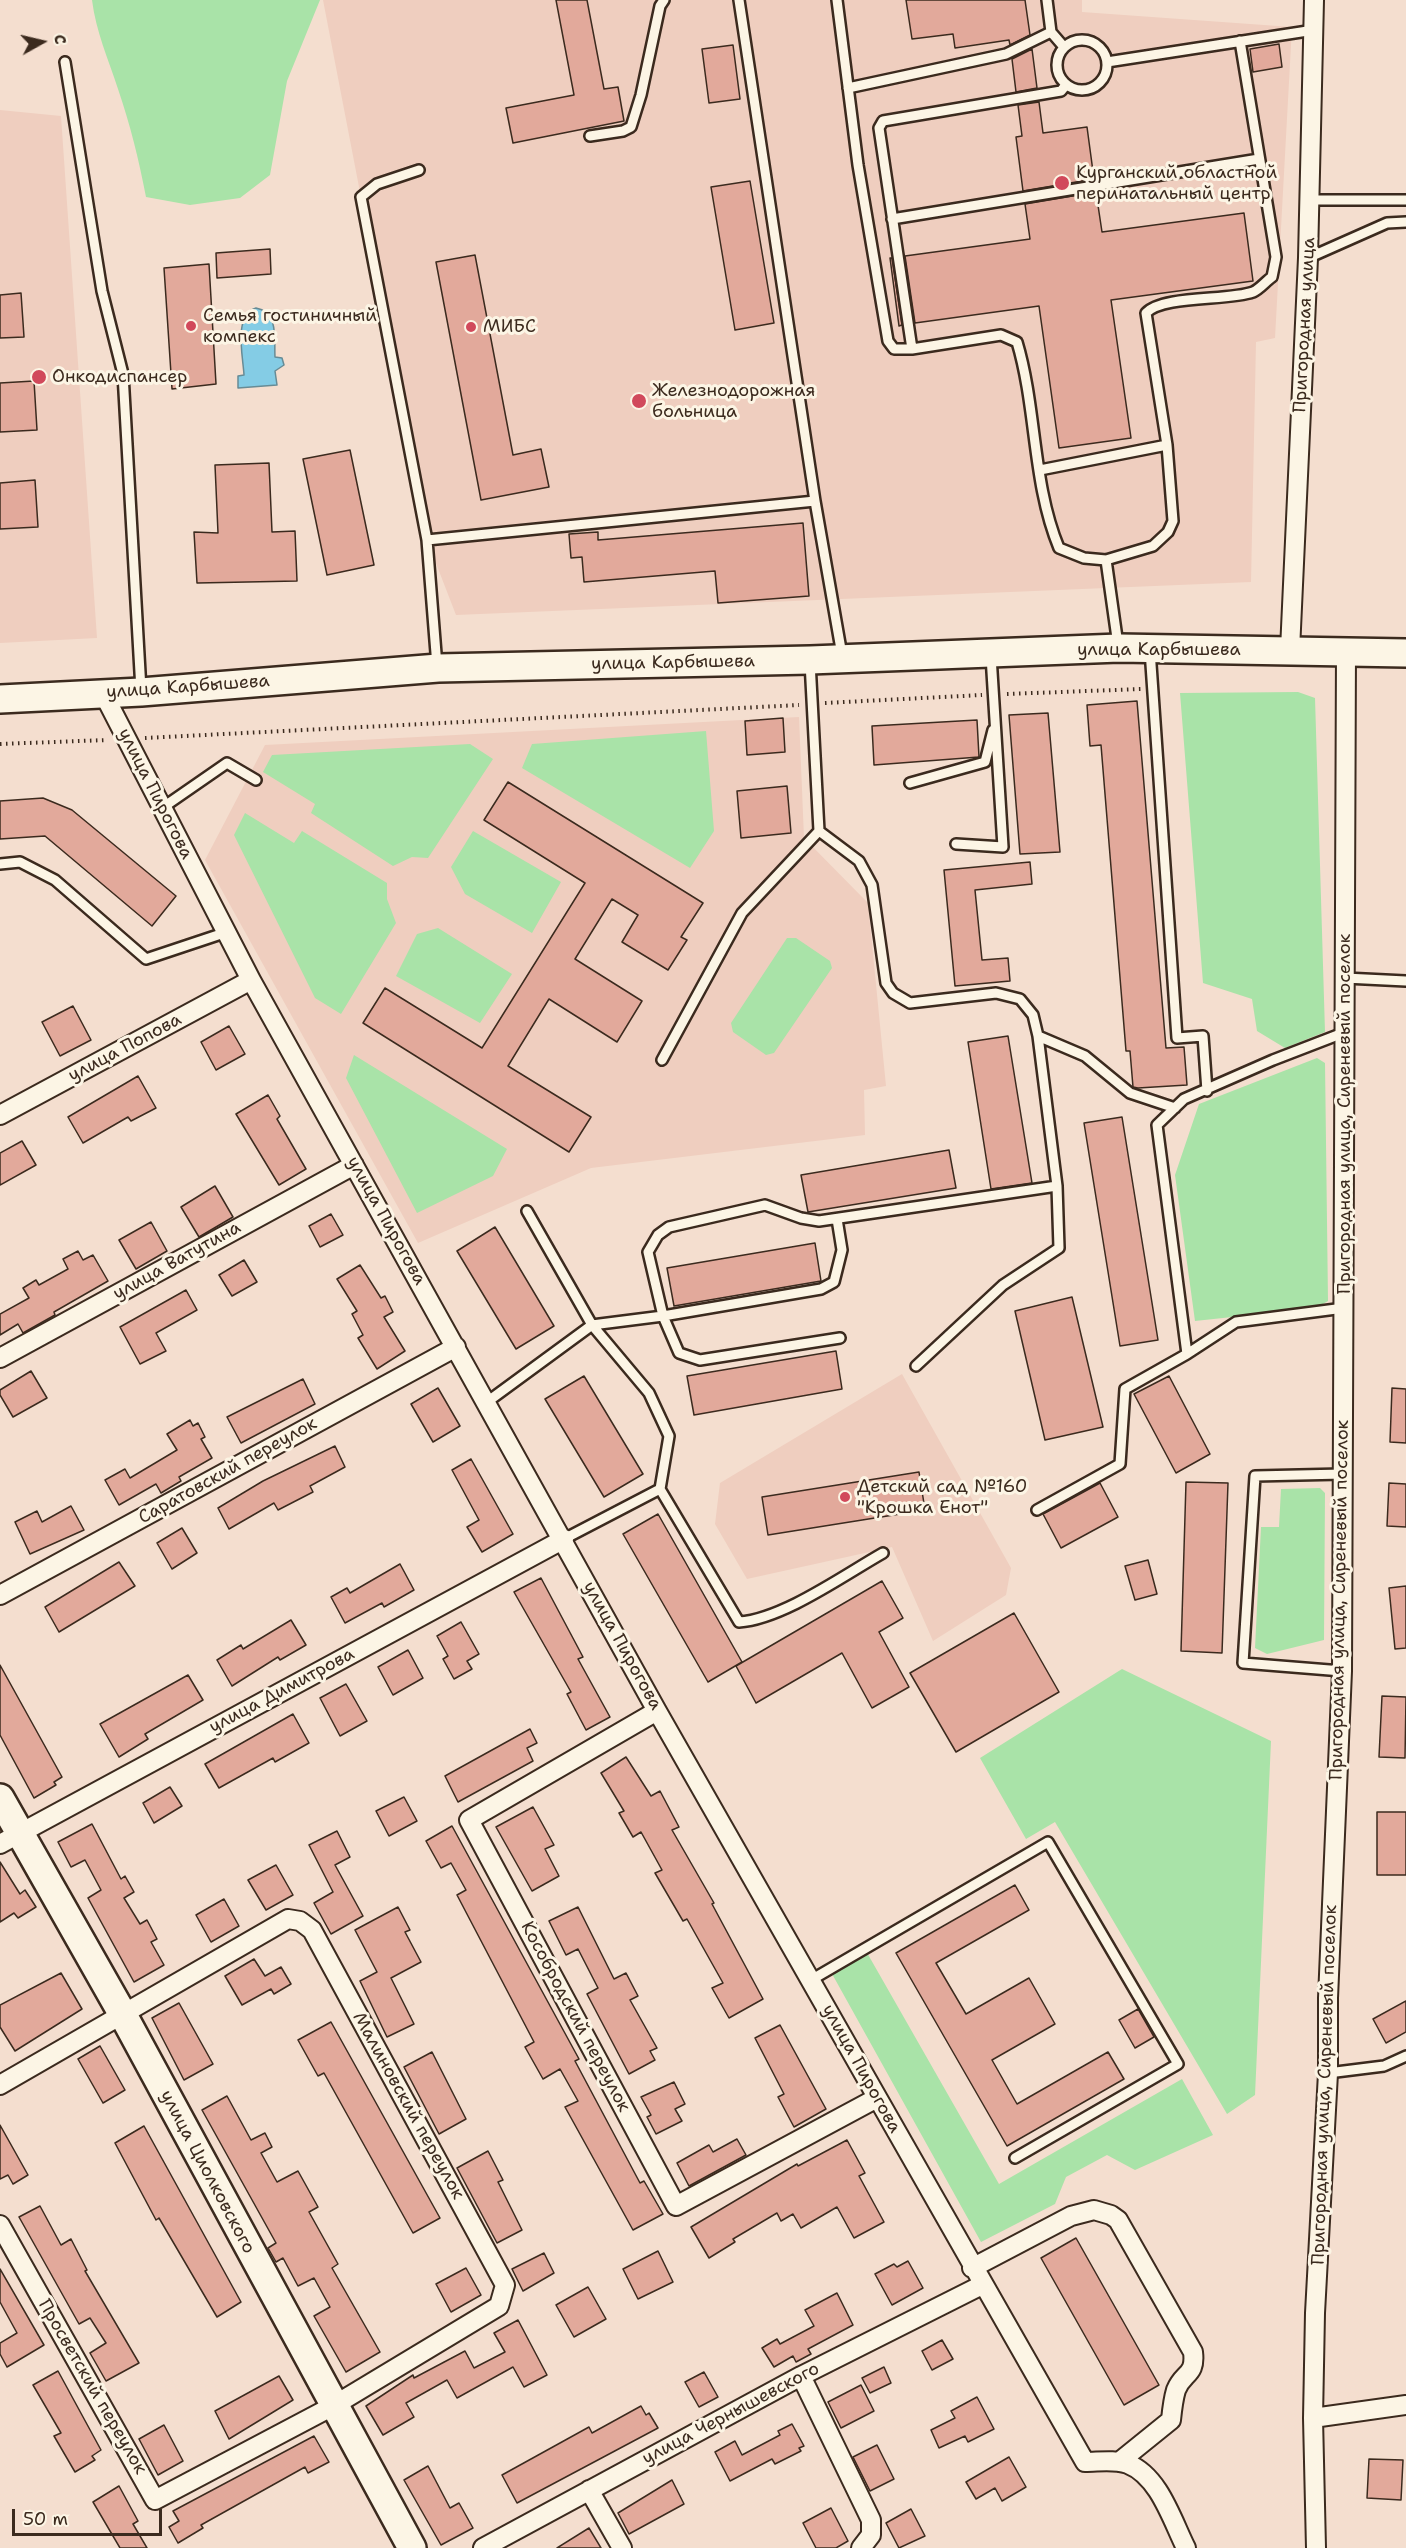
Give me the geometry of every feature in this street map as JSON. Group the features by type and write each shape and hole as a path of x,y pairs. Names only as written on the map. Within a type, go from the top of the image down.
{"main road":[{"name":"улица Карбышева","path":"0,699 141,692 438,668 810,660 1119,648 1406,652"},
{"name":"улица Циолковского","path":"0,1798 10,1839 122,2013 412,2548"}],"street":[{"name":"Пригородная улица","path":"1290,650 1308,258 1314,0"},
{"name":"Пригородная улица, Сиреневый поселок","path":"1316,2548 1313,2418 1315,2313 1328,2073 1328,1998 1342,1671 1343,1033 1347,651"},
{"name":"улица Пирогова","path":"103,693 251,980 564,1539 657,1711 972,2268 1085,2462 1119,2462 1144,2474 1154,2485 1186,2548"},
{"name":"улица Попова","path":"0,1115 251,980"},
{"name":"улица Ватутина","path":"0,1358 354,1165"},
{"name":"Саратовский переулок","path":"0,1595 456,1347"},
{"name":"улица Димитрова","path":"10,1839 564,1539"},
{"name":"Кособродский переулок","path":"657,1711 469,1820 676,2206 877,2098"},
{"name":"Малиновский переулок","path":"122,2013 288,1919 300,1921 312,1930 505,2285 499,2307 333,2406"},
{"path":"0,2085 122,2013"},
{"path":"972,2268 1071,2216 1094,2210 1118,2220 1193,2352 1194,2362 1192,2372 1177,2388 1171,2420 1119,2462"},
{"name":"Просветский переулок","path":"0,2225 156,2500 333,2406"},
{"name":"улица Чернышевского","path":"483,2548 801,2376 982,2285"},
{"path":"801,2376 872,2520 871,2535 861,2548"},
{"path":"1313,2418 1406,2405"},
{"path":"589,2490 622,2548"}],"lane":[{"path":"590,136 623,131 631,127 641,95 660,6 664,0"},
{"path":"739,0 815,501 843,659"},
{"path":"837,0 858,165 888,341 894,349 912,350 1001,335 1017,342 1027,375 1049,524 1059,548 1084,558 1106,560 1154,546 1168,532 1173,520 1167,445 1146,313 1150,308 1178,302 1254,292 1272,277 1276,257 1240,41"},
{"path":"1047,0 1051,32 1064,47"},
{"path":"1107,62 1314,30"},
{"path":"849,88 1006,54 1051,32"},
{"path":"1072,42 1090,42 1098,46 1107,62 1103,78 1090,89 1082,90 1066,85 1057,71 1057,62 1064,47 1072,42"},
{"path":"65,62 102,291 123,374 141,692"},
{"path":"912,350 879,128 884,120 1061,91 1066,85"},
{"path":"891,219 1259,159"},
{"path":"419,170 376,183 361,197 427,540 438,668"},
{"path":"1310,200 1406,200"},
{"path":"1308,258 1387,223 1406,222"},
{"path":"1040,470 1167,445"},
{"path":"427,540 815,501"},
{"path":"1106,560 1119,648"},
{"path":"1150,648 1177,1038 1203,1036 1207,1091"},
{"path":"956,844 1003,847 991,654"},
{"path":"663,1060 742,913 819,831 810,660"},
{"path":"910,783 985,762 995,722"},
{"path":"162,808 227,763 256,780"},
{"path":"819,831 859,861 872,885 886,983 893,993 910,1003 996,993 1020,999 1033,1015 1038,1036 1057,1186 1059,1248 1003,1285 916,1366"},
{"path":"0,864 20,862 55,880 146,959 227,932"},
{"path":"1345,978 1406,981"},
{"path":"1187,1354 1157,1125 1184,1099 1207,1091 1273,1060 1343,1033"},
{"path":"1038,1036 1084,1056 1130,1093 1175,1108"},
{"path":"840,1338 700,1360 679,1353 663,1316 648,1252 658,1235 669,1227 765,1205 801,1218 819,1221 1057,1186"},
{"path":"527,1211 592,1325 649,1394 669,1436 660,1489 739,1622 754,1621 778,1612 883,1553"},
{"path":"487,1402 592,1325 663,1316 821,1289 834,1282 842,1250 837,1219"},
{"path":"1037,1510 1120,1464 1125,1389 1187,1354 1236,1322 1344,1308"},
{"path":"1342,1671 1243,1663 1255,1476 1343,1474"},
{"path":"564,1539 660,1489"},
{"path":"811,1980 1048,1842 1178,2064 1015,2158"},
{"path":"1328,2073 1384,2066 1406,2056"}],"path":[{"path":"0,744 1153,688"}],"shaded area":[{"path":"323,0 1082,0 1082,12 1292,27 1275,338 1256,342 1251,582 456,615 427,540"},
{"name":"Онкодиспансер","path":"0,110 61,116 97,638 0,643"},
{"path":"799,717 804,838 868,903 886,1086 864,1090 865,1135 591,1168 418,1243 205,860 265,745"},
{"name":"Детский сад №160 \"Крошка Енот\"","path":"902,1374 1011,1568 1006,1595 933,1641 892,1547 747,1579 715,1524 720,1483"}],"green space":[{"path":"92,0 320,0 287,81 270,175 240,198 190,205 146,197 130,129 99,34"},
{"path":"1298,692 1315,698 1325,1032 1285,1048 1257,1031 1252,999 1203,983 1180,693"},
{"path":"706,731 714,831 690,868 522,768 532,744"},
{"path":"470,744 493,759 428,858 412,857 393,866 311,813 315,804 263,772 272,755"},
{"path":"245,813 294,843 302,831 387,883 387,899 396,923 341,1014 315,998 234,835"},
{"path":"473,831 561,882 532,933 465,894 451,867"},
{"path":"438,928 512,974 480,1023 396,976 417,934"},
{"path":"787,938 796,938 830,961 832,968 774,1053 766,1055 733,1032 731,1023"},
{"path":"354,1055 507,1149 493,1176 417,1213 346,1078"},
{"path":"1317,1058 1325,1063 1328,1301 1316,1308 1195,1321 1175,1175 1199,1104"},
{"path":"1320,1488 1325,1493 1324,1640 1267,1654 1255,1648 1261,1527 1279,1527 1281,1489"},
{"path":"1122,1669 1271,1741 1255,2095 1227,2114 1055,1822 1026,1839 980,1758"},
{"path":"866,1951 999,2184 1182,2079 1213,2135 1135,2170 1107,2155 1066,2177 1055,2204 981,2242 831,1972"}],"water":[{"path":"256,308 269,315 272,321 275,335 275,357 282,358 284,365 275,371 277,385 238,388 238,376 244,375 241,347 242,327 249,312"}],"building":[{"path":"556,0 587,0 604,89 618,87 624,121 513,143 506,108 574,95"},
{"path":"906,0 1025,0 1030,35 1010,45 1009,40 955,48 953,34 912,39"},
{"path":"1279,44 1282,67 1253,72 1250,49"},
{"path":"733,45 740,99 709,103 702,49"},
{"path":"1032,49 1037,88 1016,92 1012,59"},
{"path":"1039,102 1043,133 1087,127 1094,179 1023,191 1016,137 1022,136 1018,105"},
{"path":"750,181 774,323 735,330 711,187"},
{"path":"1096,192 1102,232 1244,213 1253,281 1111,300 1131,438 1059,448 1039,306 915,323 905,256 1030,239 1025,204"},
{"path":"270,249 271,274 217,278 216,253"},
{"path":"475,255 513,455 541,449 549,487 481,500 436,262"},
{"path":"890,258 892,258 902,325 899,326"},
{"name":"Семья гостиничный компекс","path":"209,264 216,384 172,389 164,268"},
{"path":"21,293 24,337 0,338 0,295"},
{"path":"34,381 37,430 0,432 0,383"},
{"path":"350,450 374,565 327,575 303,459"},
{"path":"269,463 272,532 295,531 297,581 197,583 194,532 218,533 215,465"},
{"path":"35,480 38,527 0,529 0,483"},
{"path":"803,523 809,596 718,603 715,571 584,582 582,557 571,558 569,534 598,532 598,540"},
{"path":"1137,701 1166,1048 1184,1047 1187,1085 1133,1087 1130,1051 1126,1051 1101,745 1090,746 1087,705"},
{"path":"1048,713 1060,852 1020,854 1009,715"},
{"path":"783,718 785,752 747,755 745,721"},
{"path":"977,720 979,757 874,765 872,726"},
{"path":"508,782 703,903 681,937 687,940 668,970 622,942 638,915 612,899 575,959 642,1001 617,1042 549,999 508,1066 591,1117 569,1152 363,1023 385,988 482,1048 585,883 484,820"},
{"path":"787,786 791,833 741,838 737,791"},
{"path":"43,798 72,810 176,896 152,926 45,836 0,839 0,801"},
{"path":"1030,862 1032,884 975,890 982,960 1008,958 1010,981 955,986 944,870"},
{"path":"73,1006 91,1040 60,1056 42,1022"},
{"path":"229,1026 245,1054 216,1070 201,1042"},
{"path":"1008,1036 1032,1183 991,1189 968,1042"},
{"path":"138,1076 156,1108 131,1121 128,1117 83,1143 68,1117"},
{"path":"268,1095 280,1116 277,1119 306,1169 279,1185 236,1114"},
{"path":"1122,1117 1158,1340 1120,1346 1084,1123"},
{"path":"22,1141 36,1165 0,1185 0,1153"},
{"path":"949,1150 956,1188 808,1212 801,1175"},
{"path":"215,1186 233,1217 199,1237 181,1207"},
{"path":"331,1214 343,1235 320,1247 309,1226"},
{"path":"151,1222 167,1251 136,1269 119,1240"},
{"path":"495,1227 554,1326 516,1349 457,1251"},
{"path":"815,1243 821,1281 674,1306 667,1268"},
{"path":"78,1251 83,1260 93,1255 108,1281 23,1333 18,1324 0,1335 0,1314 29,1298 23,1288 36,1280 39,1285 68,1269 63,1259"},
{"path":"244,1260 257,1282 232,1296 219,1275"},
{"path":"360,1265 381,1298 385,1296 393,1312 384,1317 405,1351 377,1369 358,1338 363,1335 352,1314 357,1311 337,1279"},
{"path":"186,1290 197,1310 156,1333 166,1351 140,1364 120,1327"},
{"path":"1072,1297 1103,1427 1045,1440 1015,1311"},
{"path":"836,1351 842,1389 694,1415 687,1376"},
{"path":"31,1371 47,1398 13,1417 0,1395 0,1390"},
{"path":"584,1376 643,1474 604,1497 545,1399"},
{"path":"1169,1376 1210,1454 1176,1473 1134,1394"},
{"path":"303,1379 315,1404 241,1443 227,1417"},
{"path":"438,1388 460,1426 433,1442 411,1404"},
{"path":"1392,1388 1406,1389 1406,1443 1390,1442"},
{"path":"190,1420 193,1426 198,1423 205,1437 201,1439 212,1458 179,1477 181,1481 161,1493 156,1484 119,1505 105,1480 125,1469 130,1478 177,1450 167,1434"},
{"path":"335,1446 345,1467 310,1486 313,1492 278,1510 274,1503 229,1529 218,1508 263,1481"},
{"path":"471,1459 513,1534 482,1552 467,1527 479,1520 452,1470"},
{"path":"919,1472 925,1510 768,1535 762,1497"},
{"path":"1186,1482 1228,1483 1222,1653 1181,1651"},
{"path":"1100,1483 1118,1517 1061,1548 1043,1514"},
{"path":"1389,1483 1406,1484 1406,1527 1387,1526"},
{"path":"71,1506 84,1530 30,1554 15,1522 37,1511 42,1522"},
{"path":"658,1514 742,1662 708,1682 623,1534"},
{"path":"182,1528 197,1553 172,1569 157,1543"},
{"path":"1148,1560 1157,1594 1135,1600 1125,1566"},
{"path":"119,1562 135,1586 59,1632 45,1607"},
{"path":"400,1564 414,1590 384,1607 382,1603 345,1623 331,1597 347,1588 350,1593"},
{"path":"541,1578 583,1657 578,1659 610,1717 586,1730 567,1694 571,1692 514,1592"},
{"path":"882,1581 903,1618 879,1632 909,1687 872,1708 842,1653 756,1703 736,1666"},
{"path":"1406,1586 1406,1648 1395,1649 1389,1588"},
{"path":"1014,1613 1059,1692 956,1752 910,1673"},
{"path":"291,1620 306,1645 280,1660 278,1657 232,1686 217,1660 241,1645 243,1649"},
{"path":"461,1622 479,1654 467,1661 472,1669 454,1679 443,1659 448,1656 437,1636"},
{"path":"408,1650 423,1678 393,1695 378,1667"},
{"path":"0,1665 62,1777 54,1782 56,1785 34,1798 0,1735"},
{"path":"188,1675 203,1700 145,1734 148,1739 119,1757 100,1724"},
{"path":"346,1684 367,1721 340,1736 320,1698"},
{"path":"1382,1696 1406,1697 1405,1758 1379,1757"},
{"path":"293,1714 309,1743 275,1762 273,1758 219,1788 205,1764"},
{"path":"530,1729 537,1743 527,1748 533,1761 458,1802 445,1776"},
{"path":"626,1757 651,1796 660,1791 679,1827 672,1830 714,1903 712,1904 763,1999 729,2018 712,1988 723,1983 687,1919 683,1921 655,1873 662,1870 641,1832 633,1837 619,1813 624,1811 601,1773"},
{"path":"170,1787 182,1806 154,1823 143,1803"},
{"path":"404,1797 417,1821 389,1836 376,1811"},
{"path":"533,1807 554,1845 545,1849 559,1876 532,1891 496,1827"},
{"path":"1377,1812 1406,1812 1406,1875 1377,1875"},
{"path":"92,1824 121,1879 125,1876 134,1892 124,1898 140,1924 147,1920 157,1939 151,1942 164,1965 134,1982 88,1898 101,1890 85,1860 71,1867 58,1842"},
{"path":"452,1826 579,2059 575,2061 640,2183 644,2181 663,2214 633,2230 565,2107 578,2101 560,2069 543,2079 525,2047 534,2042 457,1895 466,1890 451,1863 441,1868 426,1841"},
{"path":"337,1831 350,1857 335,1865 363,1916 331,1934 314,1903 333,1892 309,1845"},
{"path":"0,1862 20,1894 25,1890 36,1907 18,1918 14,1913 0,1922"},
{"path":"276,1865 293,1895 266,1910 248,1880"},
{"path":"1015,1885 1029,1910 936,1963 966,2014 1029,1978 1055,2024 992,2060 1017,2104 1108,2052 1124,2079 1007,2146 896,1953"},
{"path":"224,1899 239,1926 211,1942 196,1915"},
{"path":"398,1907 410,1930 405,1932 421,1962 391,1978 414,2024 387,2037 360,1981 377,1972 355,1930"},
{"path":"578,1907 614,1979 626,1973 638,1996 630,2000 657,2048 650,2051 655,2060 629,2074 587,1994 598,1988 578,1949 566,1955 549,1921"},
{"path":"254,1959 265,1976 281,1967 291,1984 274,1994 271,1989 242,2005 225,1976"},
{"path":"61,1973 82,2009 15,2051 0,2027 0,2005"},
{"path":"1406,2001 1406,2032 1386,2043 1373,2019"},
{"path":"179,2003 213,2064 184,2080 152,2018"},
{"path":"1138,2009 1154,2037 1135,2048 1119,2020"},
{"path":"331,2022 440,2218 413,2233 324,2073 318,2076 298,2040"},
{"path":"780,2025 826,2109 794,2127 778,2097 784,2094 755,2038"},
{"path":"100,2046 125,2090 103,2103 78,2059"},
{"path":"432,2052 466,2119 439,2134 404,2067"},
{"path":"674,2082 685,2104 675,2109 682,2121 656,2134 647,2117 651,2115 641,2097"},
{"path":"227,2096 251,2140 265,2133 272,2147 261,2153 277,2182 298,2171 318,2207 309,2212 338,2264 332,2268 380,2352 346,2372 314,2316 330,2307 314,2278 298,2286 283,2258 276,2262 268,2248 276,2243 202,2110"},
{"path":"0,2125 28,2175 13,2184 8,2175 0,2179"},
{"path":"144,2126 241,2302 217,2317 159,2218 156,2220 115,2143"},
{"path":"737,2139 746,2155 689,2186 677,2163 709,2145 713,2152"},
{"path":"847,2140 865,2173 859,2176 884,2222 854,2238 837,2207 801,2228 793,2214 781,2221 777,2213 733,2239 735,2242 709,2258 691,2227 797,2164 798,2166"},
{"path":"488,2151 503,2180 498,2182 522,2230 497,2243 457,2168"},
{"path":"40,2206 61,2245 71,2239 87,2270 85,2271 139,2363 106,2381 90,2353 106,2343 90,2318 79,2324 19,2217"},
{"path":"1076,2238 1159,2385 1124,2405 1041,2258"},
{"path":"658,2251 673,2282 638,2299 623,2269"},
{"path":"544,2253 554,2273 523,2291 512,2269"},
{"path":"908,2261 923,2288 892,2305 875,2274 894,2264 897,2267"},
{"path":"466,2268 481,2295 451,2312 436,2284"},
{"path":"0,2269 44,2345 7,2367 0,2354 0,2343 17,2333 0,2302"},
{"path":"588,2287 606,2319 574,2337 556,2305"},
{"path":"837,2293 853,2325 808,2349 811,2354 796,2362 793,2356 774,2367 762,2348 777,2339 780,2344 814,2326 805,2310"},
{"path":"518,2320 547,2375 524,2387 513,2367 457,2398 447,2380 406,2403 414,2417 383,2435 366,2406 413,2375 414,2378 465,2351 474,2368 505,2352 494,2333"},
{"path":"942,2340 953,2359 932,2370 922,2351"},
{"path":"884,2367 891,2383 870,2393 862,2378"},
{"path":"58,2371 101,2450 92,2456 95,2460 75,2472 54,2436 61,2433 33,2385"},
{"path":"704,2372 718,2397 699,2407 685,2382"},
{"path":"279,2376 293,2400 229,2439 215,2411"},
{"path":"861,2385 874,2411 841,2428 828,2402"},
{"path":"977,2397 994,2429 968,2442 965,2436 939,2448 931,2430 955,2418 951,2411"},
{"path":"641,2406 646,2415 649,2413 658,2428 517,2503 502,2475 589,2427 592,2433"},
{"path":"792,2424 804,2446 799,2448 801,2451 775,2464 772,2459 730,2481 715,2452 735,2441 742,2455 780,2435 778,2431"},
{"path":"164,2425 183,2461 158,2475 139,2439"},
{"path":"314,2436 329,2462 308,2473 305,2467 201,2525 203,2528 178,2543 169,2527 179,2521 173,2511"},
{"path":"877,2445 894,2479 870,2491 853,2457"},
{"path":"1009,2457 1026,2487 1002,2501 995,2488 976,2499 966,2482"},
{"path":"1369,2459 1403,2460 1401,2500 1367,2498"},
{"path":"428,2466 450,2508 459,2503 473,2528 441,2545 404,2480"},
{"path":"672,2480 684,2504 629,2534 618,2513"},
{"path":"119,2486 138,2521 133,2524 147,2548 120,2548 93,2502"},
{"path":"831,2508 848,2541 836,2548 816,2548 803,2523"},
{"path":"911,2509 925,2536 899,2548 886,2523"},
{"path":"589,2528 601,2548 557,2548"}],"place":[{"name":"Курганский областной перинатальный центр","path":"1062,183"},
{"name":"Семья гостиничный компекс","path":"191,326"},
{"name":"МИБС","path":"471,327"},
{"name":"Онкодиспансер","path":"39,377"},
{"name":"Железнодорожная больница","path":"639,401"},
{"name":"Детский сад №160 \"Крошка Енот\"","path":"845,1497"}]}
